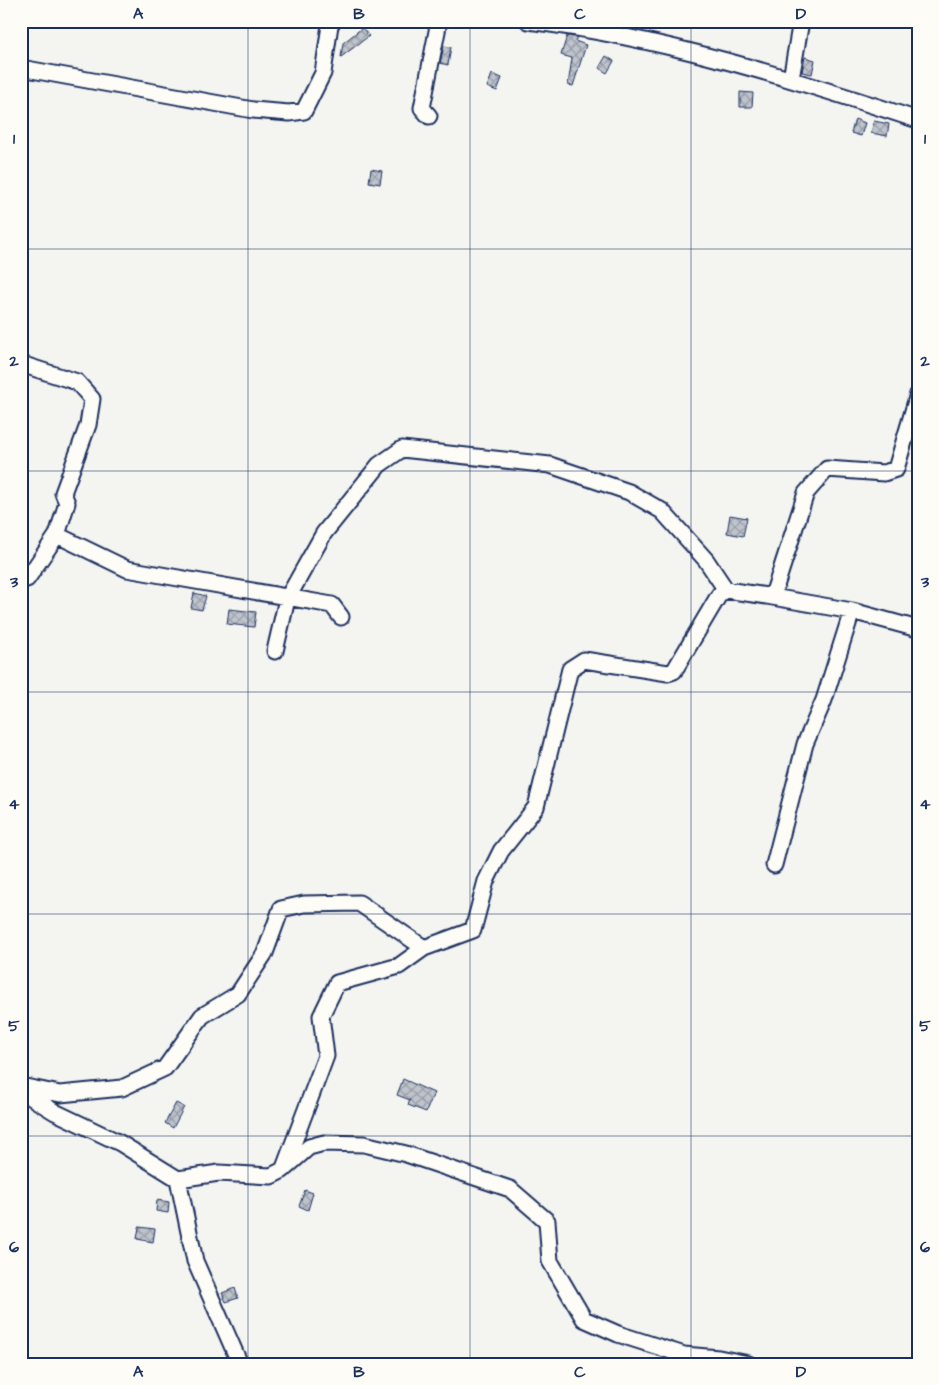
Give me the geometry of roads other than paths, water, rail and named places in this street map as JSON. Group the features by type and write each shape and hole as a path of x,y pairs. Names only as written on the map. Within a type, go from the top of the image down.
{"street":[{"path":"21,68 254,110 289,113 304,111 323,73 330,25 333,21"},
{"path":"429,116 422,108 439,21"},
{"path":"528,21 591,28 680,49 791,79 918,120"},
{"path":"791,79 801,21"},
{"path":"21,364 76,382 92,400 88,425 63,493 67,503 57,535 26,579"},
{"path":"767,596 774,592 806,494 827,469 884,473 896,469 918,394"},
{"path":"275,651 287,599 324,533 378,465 402,449 550,465 629,492 662,511 706,560 726,590"},
{"path":"57,535 127,569 332,606 341,617"},
{"path":"283,1170 326,1056 321,1016 337,983 399,966 424,948 473,930 486,882 501,850 536,807 570,669 584,660 668,673 674,670 719,595 726,590 852,610 918,629"},
{"path":"774,865 805,744 824,700 852,610"},
{"path":"21,1086 60,1094 122,1088 165,1068 202,1016 238,994 265,953 282,909 304,904 359,903 424,948"},
{"path":"21,1091 55,1112 120,1143 178,1179 219,1173 271,1176 283,1170 309,1147 324,1143 364,1144 406,1154 510,1189 548,1221 550,1261 584,1319 618,1334 684,1355 719,1358 749,1364"},
{"path":"178,1179 196,1261 240,1364"}]}
